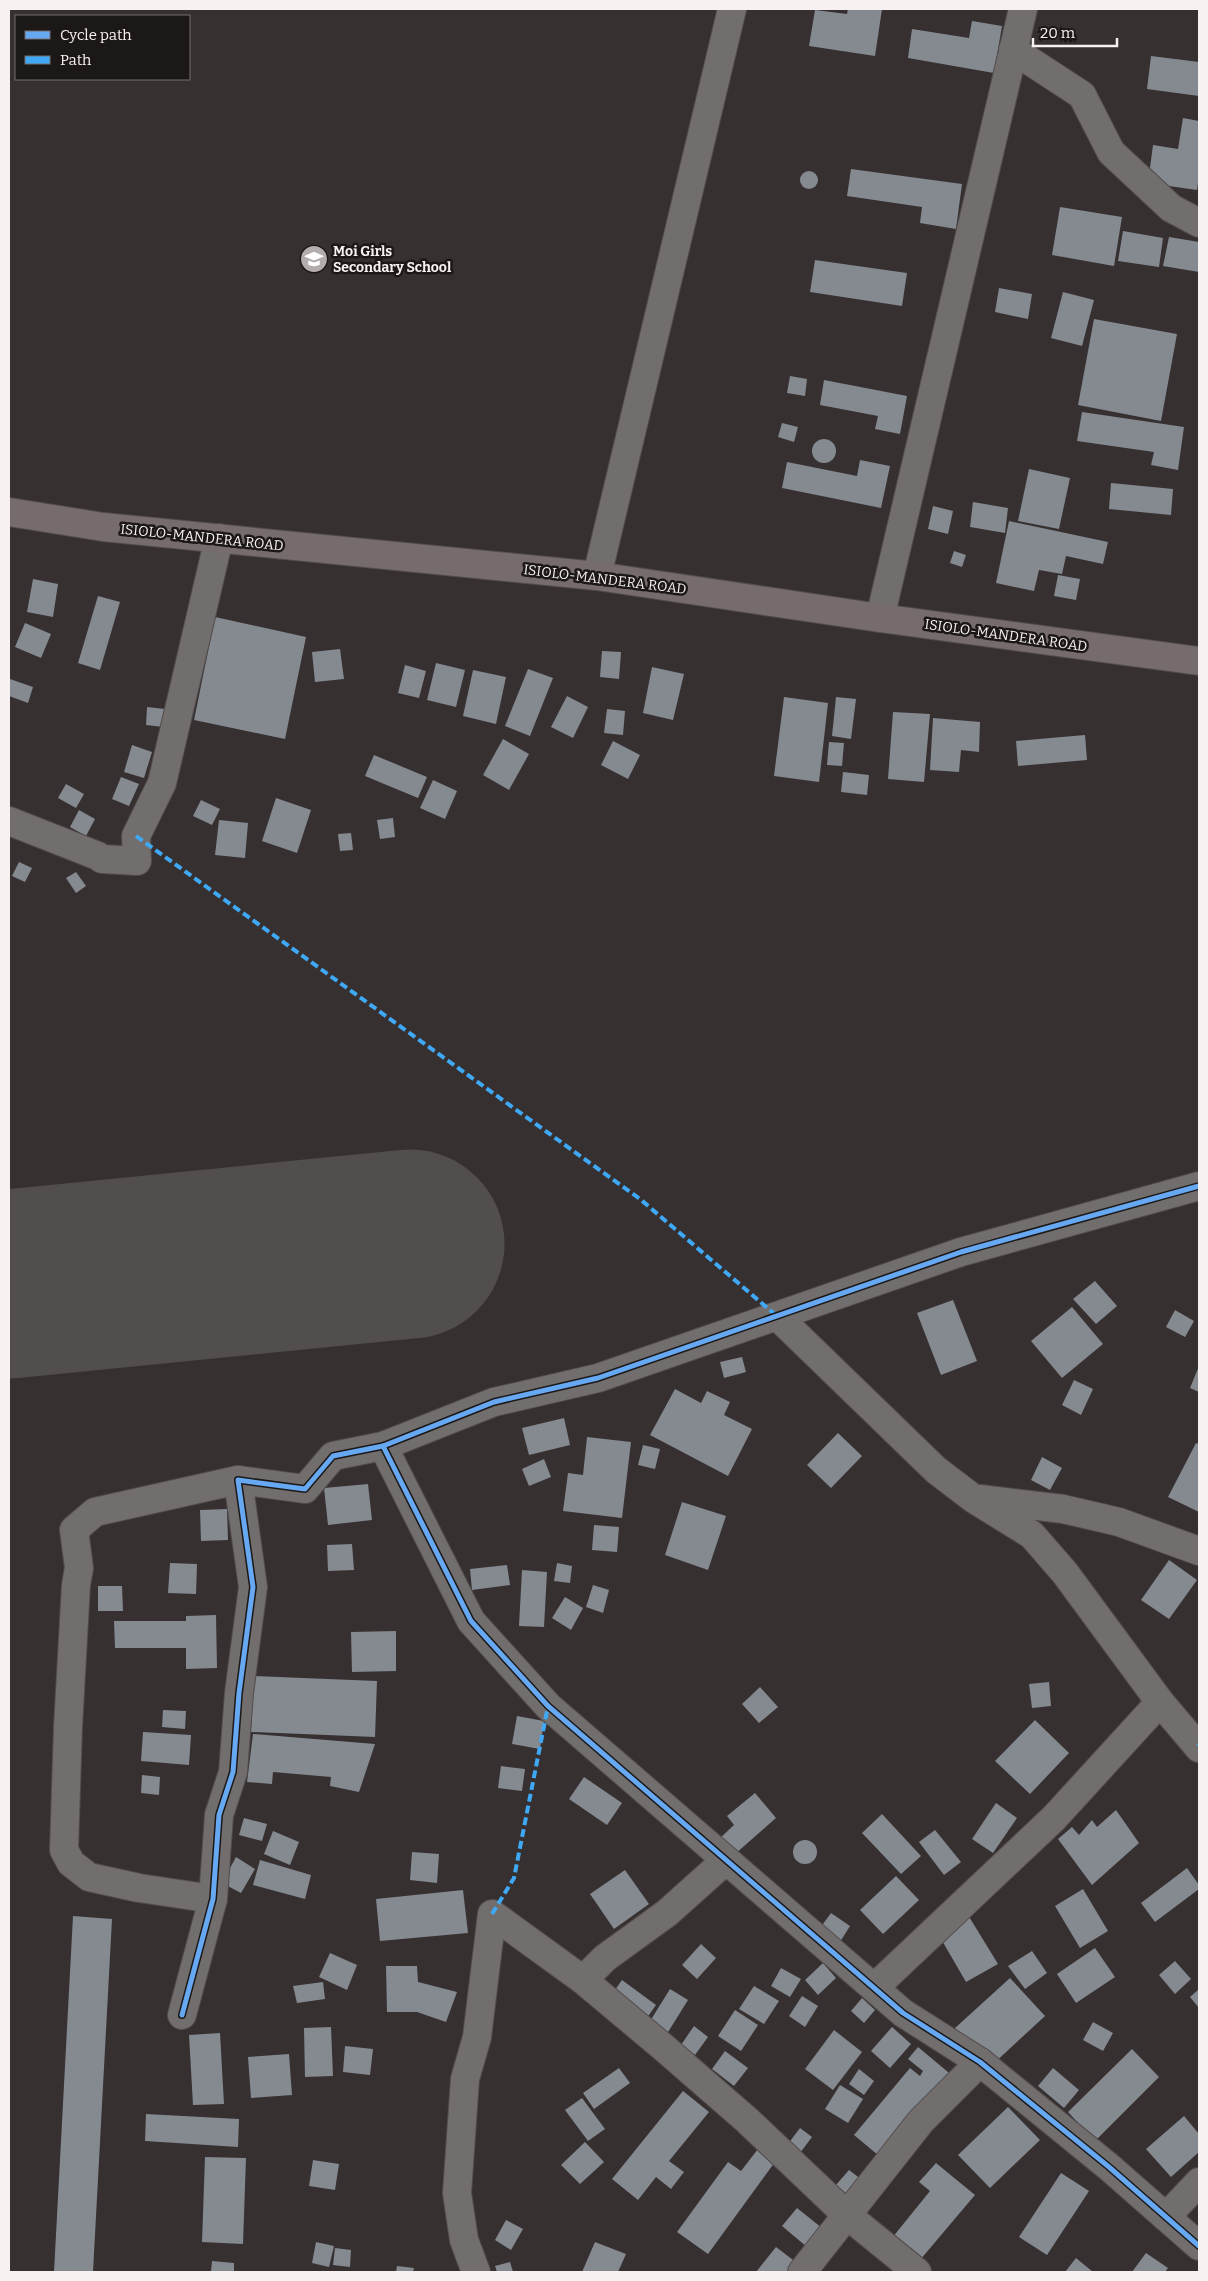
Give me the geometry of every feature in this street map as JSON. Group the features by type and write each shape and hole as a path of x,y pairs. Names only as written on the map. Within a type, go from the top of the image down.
{"highway":[{"name":"ISIOLO-MANDERA ROAD","path":"9,512 103,527 597,576 880,618 1199,661"}],"street":[{"path":"597,576 732,9"},
{"path":"880,618 1023,9"},
{"path":"1013,50 1082,95 1111,152 1171,208 1199,223"},
{"path":"9,821 102,859 137,861 136,836 162,783 219,538"},
{"path":"213,1899 139,1888 89,1877 71,1863 64,1850 69,1708 76,1585 79,1568 74,1530 95,1512 238,1480 305,1489 332,1456 384,1446 494,1402 598,1378 961,1252 1199,1186"},
{"path":"778,1317 936,1470 974,1499 1032,1535 1077,1588 1160,1702 1199,1748"},
{"path":"384,1446 470,1620 548,1706 725,1861 876,1987 903,2013 980,2062 1199,2246"},
{"path":"182,2015 213,1899 219,1815 232,1772 239,1693 253,1586 238,1480"},
{"path":"974,1499 1063,1509 1119,1522 1199,1552"},
{"path":"876,1987 1054,1818 1160,1702"},
{"path":"583,1980 605,1958 667,1913 725,1861"},
{"path":"476,2272 464,2240 457,2193 466,2079 477,2038 492,1914 583,1980 663,2047 748,2121 848,2216 917,2272"},
{"path":"802,2272 921,2121 980,2062"},
{"path":"1166,2217 1199,2182"},
{"path":"460,2272 464,2240"}],"building":[{"path":"848,9 882,9 875,56 809,46 815,10 847,14"},
{"path":"972,21 1002,26 994,73 908,58 912,29 969,38"},
{"path":"1151,56 1199,62 1199,96 1147,89"},
{"path":"1183,118 1199,121 1199,176 1197,190 1148,183 1153,145 1178,149"},
{"path":"851,169 962,184 956,229 920,223 922,207 847,196"},
{"path":"809,171 817,176 818,180 813,188 809,189 801,184 800,180 805,172"},
{"path":"1060,207 1122,217 1114,266 1052,255"},
{"path":"1123,231 1163,238 1159,267 1118,261"},
{"path":"1169,237 1199,242 1199,272 1163,266"},
{"path":"815,260 907,273 902,306 810,292"},
{"path":"999,288 1032,294 1028,319 995,312"},
{"path":"1063,292 1094,300 1082,346 1051,338"},
{"path":"1094,319 1177,334 1161,421 1078,405"},
{"path":"790,376 807,379 805,396 787,393"},
{"path":"824,380 907,396 900,434 875,429 878,416 820,405"},
{"path":"1082,412 1184,427 1178,470 1151,465 1154,452 1077,441"},
{"path":"782,423 798,427 794,442 778,437"},
{"path":"824,439 833,442 836,451 833,460 824,463 815,460 812,451 815,442"},
{"path":"860,460 890,466 881,508 782,488 787,462 857,476"},
{"path":"1029,469 1070,478 1059,529 1018,521"},
{"path":"1111,483 1173,489 1171,515 1109,509"},
{"path":"973,502 1008,508 1005,533 970,527"},
{"path":"933,506 953,511 948,534 928,529"},
{"path":"1009,521 1108,542 1103,564 1066,556 1062,574 1039,570 1034,591 996,583"},
{"path":"954,551 966,555 962,567 950,563"},
{"path":"1058,575 1080,579 1076,600 1054,596"},
{"path":"33,579 58,584 53,617 27,612"},
{"path":"98,596 120,602 100,670 78,663"},
{"path":"215,617 306,637 285,739 194,720"},
{"path":"25,623 51,634 41,658 15,647"},
{"path":"340,649 344,679 315,682 312,652"},
{"path":"602,651 621,652 619,679 600,677"},
{"path":"436,663 465,670 456,707 427,700"},
{"path":"405,665 426,671 419,698 398,693"},
{"path":"652,667 684,674 673,720 643,713"},
{"path":"528,669 553,678 530,736 505,726"},
{"path":"473,670 506,677 496,724 463,716"},
{"path":"10,679 33,687 28,703 9,696"},
{"path":"567,696 588,707 573,738 551,727"},
{"path":"784,697 828,703 819,782 774,776"},
{"path":"836,697 856,699 851,739 832,736"},
{"path":"147,707 165,709 164,727 146,725"},
{"path":"607,709 625,711 623,735 604,733"},
{"path":"893,712 930,714 924,782 888,779"},
{"path":"933,718 980,722 979,752 961,750 959,772 930,770"},
{"path":"1085,735 1087,760 1018,766 1016,741"},
{"path":"503,739 529,754 509,790 483,775"},
{"path":"613,741 640,755 628,779 601,765"},
{"path":"829,742 844,743 842,766 827,765"},
{"path":"132,745 152,752 144,778 124,772"},
{"path":"374,755 427,777 418,798 365,776"},
{"path":"843,772 869,775 867,795 841,792"},
{"path":"121,777 139,784 129,806 112,799"},
{"path":"433,780 457,791 445,819 420,808"},
{"path":"66,784 84,794 76,808 58,798"},
{"path":"276,798 311,810 297,853 262,841"},
{"path":"201,800 220,809 212,825 193,816"},
{"path":"79,810 95,819 86,836 70,827"},
{"path":"393,818 395,837 380,839 377,820"},
{"path":"219,820 248,823 245,858 215,855"},
{"path":"351,833 353,850 340,851 338,834"},
{"path":"19,862 32,868 25,882 12,876"},
{"path":"76,872 86,886 76,893 66,878"},
{"path":"1095,1281 1117,1306 1096,1324 1073,1299"},
{"path":"953,1300 977,1361 941,1375 917,1313"},
{"path":"1072,1307 1103,1344 1062,1378 1031,1341"},
{"path":"1175,1310 1194,1321 1185,1337 1166,1327"},
{"path":"742,1357 746,1372 724,1378 720,1362"},
{"path":"1199,1366 1199,1392 1190,1388"},
{"path":"1074,1380 1093,1389 1081,1415 1062,1405"},
{"path":"675,1389 701,1403 707,1391 730,1402 724,1415 752,1429 728,1476 650,1435"},
{"path":"564,1418 570,1445 529,1455 522,1428"},
{"path":"838,1433 862,1456 831,1488 807,1465"},
{"path":"587,1437 631,1442 622,1518 563,1511 568,1473 583,1475"},
{"path":"1196,1443 1199,1444 1199,1512 1168,1497"},
{"path":"643,1445 660,1449 655,1469 638,1465"},
{"path":"1042,1457 1062,1468 1050,1490 1031,1480"},
{"path":"544,1459 551,1477 529,1486 522,1469"},
{"path":"368,1484 372,1520 328,1525 324,1488"},
{"path":"682,1502 726,1516 708,1570 665,1555"},
{"path":"227,1509 228,1540 201,1541 200,1510"},
{"path":"594,1525 619,1527 617,1552 592,1550"},
{"path":"352,1544 354,1570 328,1571 327,1545"},
{"path":"1169,1560 1197,1580 1169,1619 1141,1600"},
{"path":"170,1563 197,1564 196,1594 168,1593"},
{"path":"557,1563 572,1566 570,1583 554,1581"},
{"path":"507,1565 510,1585 472,1590 470,1569"},
{"path":"522,1570 547,1572 544,1627 519,1626"},
{"path":"593,1585 609,1590 603,1613 586,1607"},
{"path":"98,1586 122,1586 123,1611 98,1611"},
{"path":"565,1597 583,1608 571,1630 552,1618"},
{"path":"216,1615 217,1668 186,1669 186,1648 115,1648 114,1621 186,1621 186,1616"},
{"path":"396,1631 396,1671 352,1672 351,1632"},
{"path":"253,1676 377,1681 375,1737 251,1732"},
{"path":"1049,1682 1051,1706 1032,1708 1029,1684"},
{"path":"760,1687 778,1707 759,1723 742,1704"},
{"path":"163,1710 186,1711 185,1729 162,1727"},
{"path":"517,1716 544,1721 540,1749 512,1744"},
{"path":"1035,1720 1069,1753 1030,1794 995,1761"},
{"path":"143,1732 191,1735 189,1765 141,1761"},
{"path":"253,1734 375,1744 359,1792 330,1786 331,1777 273,1772 272,1784 247,1782"},
{"path":"501,1766 525,1769 522,1791 498,1788"},
{"path":"142,1775 160,1777 159,1795 141,1793"},
{"path":"584,1777 622,1803 607,1825 569,1799"},
{"path":"755,1793 776,1818 734,1855 719,1839 734,1825 727,1816"},
{"path":"996,1803 1017,1818 993,1853 972,1839"},
{"path":"1116,1810 1139,1843 1092,1885 1058,1839 1072,1827 1079,1835 1092,1820 1097,1827"},
{"path":"882,1814 921,1856 901,1874 862,1833"},
{"path":"244,1818 267,1824 262,1841 239,1835"},
{"path":"935,1830 961,1862 944,1875 919,1842"},
{"path":"273,1831 299,1842 290,1865 264,1854"},
{"path":"805,1840 810,1841 816,1847 816,1857 810,1863 805,1864 800,1863 794,1857 793,1852 794,1847 800,1841"},
{"path":"412,1852 439,1854 437,1883 410,1880"},
{"path":"236,1857 255,1869 241,1893 222,1883"},
{"path":"260,1860 311,1875 305,1899 253,1885"},
{"path":"1187,1868 1199,1885 1199,1889 1155,1922 1141,1903"},
{"path":"625,1870 649,1904 614,1929 590,1894"},
{"path":"896,1876 919,1900 883,1934 860,1910"},
{"path":"1083,1889 1108,1931 1080,1948 1055,1906"},
{"path":"463,1890 468,1933 380,1941 376,1899"},
{"path":"831,1913 850,1926 840,1942 820,1928"},
{"path":"968,1915 998,1964 966,1982 937,1932"},
{"path":"73,1916 112,1919 93,2272 54,2272"},
{"path":"701,1944 716,1958 697,1979 682,1965"},
{"path":"1095,1948 1115,1977 1076,2003 1057,1974"},
{"path":"1032,1951 1047,1973 1025,1989 1008,1966"},
{"path":"330,1953 357,1965 347,1990 319,1977"},
{"path":"1175,1961 1191,1979 1175,1994 1159,1975"},
{"path":"823,1963 836,1978 818,1995 805,1980"},
{"path":"386,1966 417,1966 418,1982 457,1992 446,2022 417,2012 387,2012"},
{"path":"781,1968 801,1979 790,1997 771,1986"},
{"path":"1010,1978 1045,2016 991,2066 955,2028"},
{"path":"622,1980 656,2005 644,2022 610,1997"},
{"path":"323,1982 325,1999 297,2003 293,1986"},
{"path":"754,1986 779,2001 764,2024 739,2009"},
{"path":"670,1989 688,2000 665,2037 647,2026"},
{"path":"1199,1989 1199,2008 1190,1997"},
{"path":"802,1996 818,2006 805,2027 789,2016"},
{"path":"862,1998 875,2010 864,2023 851,2011"},
{"path":"735,2010 758,2025 741,2051 718,2036"},
{"path":"1093,2022 1113,2033 1103,2051 1083,2040"},
{"path":"694,2026 708,2037 695,2055 681,2045"},
{"path":"331,2027 333,2076 305,2077 304,2028"},
{"path":"892,2027 911,2044 890,2068 871,2051"},
{"path":"834,2030 862,2052 833,2090 805,2069"},
{"path":"220,2033 224,2104 193,2105 189,2035"},
{"path":"345,2046 373,2049 370,2075 343,2072"},
{"path":"918,2047 954,2077 884,2160 854,2135 910,2068 920,2076 923,2071 908,2059"},
{"path":"1132,2049 1159,2077 1095,2141 1068,2112"},
{"path":"725,2051 748,2068 734,2086 712,2069"},
{"path":"289,2054 292,2095 251,2098 248,2057"},
{"path":"619,2068 630,2083 594,2109 583,2093"},
{"path":"1053,2068 1079,2090 1064,2108 1038,2086"},
{"path":"859,2069 874,2081 864,2095 849,2084"},
{"path":"840,2085 863,2099 848,2123 825,2109"},
{"path":"683,2091 709,2112 669,2161 684,2172 671,2189 656,2177 638,2200 612,2179"},
{"path":"582,2098 605,2129 588,2141 565,2110"},
{"path":"1008,2107 1040,2140 990,2188 958,2155"},
{"path":"146,2114 239,2119 238,2147 145,2141"},
{"path":"1184,2116 1199,2134 1199,2152 1171,2177 1146,2149"},
{"path":"800,2128 812,2137 800,2153 788,2144"},
{"path":"585,2142 604,2162 580,2184 561,2165"},
{"path":"758,2149 775,2162 708,2254 677,2232 728,2162 741,2171"},
{"path":"205,2157 246,2158 243,2244 202,2242"},
{"path":"313,2160 339,2164 335,2190 309,2186"},
{"path":"936,2163 975,2195 920,2260 892,2238 930,2191 919,2182"},
{"path":"849,2170 866,2183 853,2199 836,2185"},
{"path":"1061,2173 1089,2191 1047,2255 1019,2237"},
{"path":"797,2208 822,2228 807,2247 782,2226"},
{"path":"506,2220 523,2229 511,2250 495,2240"},
{"path":"316,2242 334,2246 329,2267 312,2263"},
{"path":"595,2242 626,2254 618,2272 582,2272"},
{"path":"776,2247 797,2263 790,2272 756,2272"},
{"path":"335,2248 351,2250 350,2267 333,2265"},
{"path":"1146,2253 1168,2268 1165,2272 1132,2272"},
{"path":"1076,2258 1093,2272 1065,2272"},
{"path":"212,2261 234,2263 234,2272 211,2272"},
{"path":"510,2262 513,2272 497,2272 495,2266"},
{"path":"397,2266 414,2268 413,2272 396,2272"}],"runway":[{"path":"9,1284 410,1244"}],"marked path":[{"path":"136,836 640,1199 778,1317"},
{"path":"492,1914 514,1878 548,1706"}],"cycle path":[{"path":"182,2015 213,1899 219,1815 233,1772 239,1693 253,1587 238,1480 305,1489 333,1456 383,1446 494,1402 598,1378 961,1252 1199,1186"},
{"path":"383,1446 471,1621 548,1706 903,2013 980,2062 1109,2167 1199,2246"}],"place":[{"name":"Moi Girls Secondary School","path":"314,259"}]}
